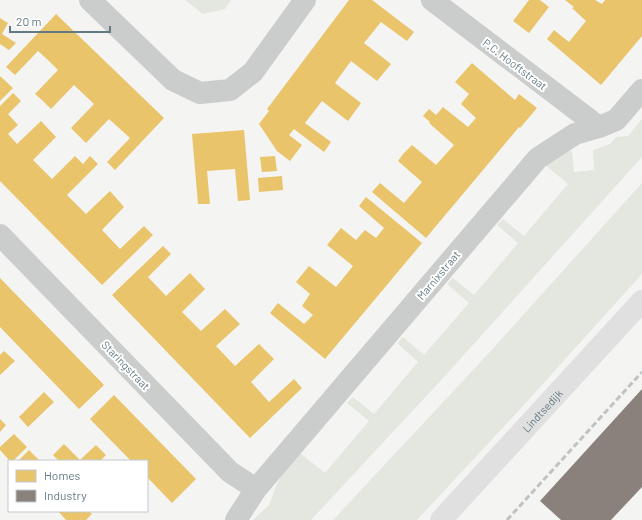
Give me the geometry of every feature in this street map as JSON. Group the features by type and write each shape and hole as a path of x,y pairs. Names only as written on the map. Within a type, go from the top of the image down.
{"main road":[{"name":"Lindtsedijk","path":"441,520 642,301"}],"street":[{"path":"90,0 173,80 200,93 230,90 253,72 305,0"},
{"name":"P.C. Hooftstraat","path":"432,0 599,127"},
{"name":"Marnixstraat","path":"236,520 256,489 538,158 575,134 616,120 642,90"},
{"name":"Staringstraat","path":"0,235 230,472 256,489"}],"shaded area":[{"path":"185,0 231,0 225,9 203,14"},
{"path":"642,119 642,157 444,377 311,520 253,520 269,505 282,475 300,453 325,473 369,421 347,403 353,397 374,414 418,362 397,343 403,337 424,355 469,303 447,284 453,278 474,295 518,243 497,225 503,219 524,236 568,184 544,164 564,152 572,151 574,172 594,170 593,150 610,144 616,137 628,136"},
{"path":"642,183 642,274 522,407 417,520 333,520 488,354"}],"building: Homes":[{"path":"349,0 372,0 414,32 407,41 381,22 364,43 391,64 377,81 351,61 335,83 361,103 348,121 322,101 305,123 331,142 324,152 294,129 289,135 302,145 290,161 277,151 259,124 269,111 267,109"},
{"path":"529,0 540,0 549,7 529,33 513,21"},
{"path":"565,0 595,0 602,4 605,0 642,0 642,36 601,85 547,39 554,30 569,42 586,21 572,8 574,7"},
{"path":"56,14 164,118 115,170 107,162 130,138 109,119 86,143 71,128 94,104 74,85 51,109 35,94 58,70 48,60 38,51 15,75 6,67"},
{"path":"0,18 8,23 2,34 16,43 9,50 0,44"},
{"path":"472,63 515,100 519,94 537,108 520,128 519,127 426,238 372,192 380,183 404,203 422,182 398,161 403,154 412,145 436,165 454,145 423,116 429,109 436,115 443,107 468,127 476,118 461,104 469,94 455,82"},
{"path":"0,76 13,88 0,101"},
{"path":"13,93 21,101 8,114 18,125 8,134 17,144 41,121 56,137 33,160 52,179 75,156 83,164 90,156 98,164 67,195 86,214 110,191 124,207 102,230 120,249 144,226 153,235 102,285 0,181 0,106"},
{"path":"244,130 250,200 238,201 235,169 207,171 210,204 198,204 192,134"},
{"path":"275,156 277,171 262,172 260,157"},
{"path":"282,176 283,190 259,192 258,178"},
{"path":"366,197 422,243 325,359 270,313 278,303 304,324 313,315 302,306 310,294 296,282 309,266 336,287 353,266 327,245 341,228 356,240 365,230 376,238 384,228 359,206"},
{"path":"163,246 171,254 148,277 166,296 190,273 205,289 182,312 201,331 225,309 240,324 216,346 235,366 259,344 274,359 251,382 269,402 294,379 302,388 250,438 112,295"},
{"path":"0,278 104,385 79,409 0,327"},
{"path":"4,351 15,361 0,375 0,355"},
{"path":"44,392 54,402 28,427 19,417"},
{"path":"114,395 196,479 172,503 148,478 148,460 130,460 90,419"},
{"path":"0,419 6,425 0,432"},
{"path":"14,434 27,447 14,460 9,460 0,450 0,447"},
{"path":"64,444 80,460 58,460 53,455"},
{"path":"96,445 106,455 101,460 80,460"},
{"path":"29,450 39,460 19,460"},
{"path":"59,512 90,512 92,514 86,520 66,520"}],"building: Industry":[{"path":"642,389 642,487 611,520 561,520 540,501"}],"railway":[{"path":"507,520 642,372"}]}
